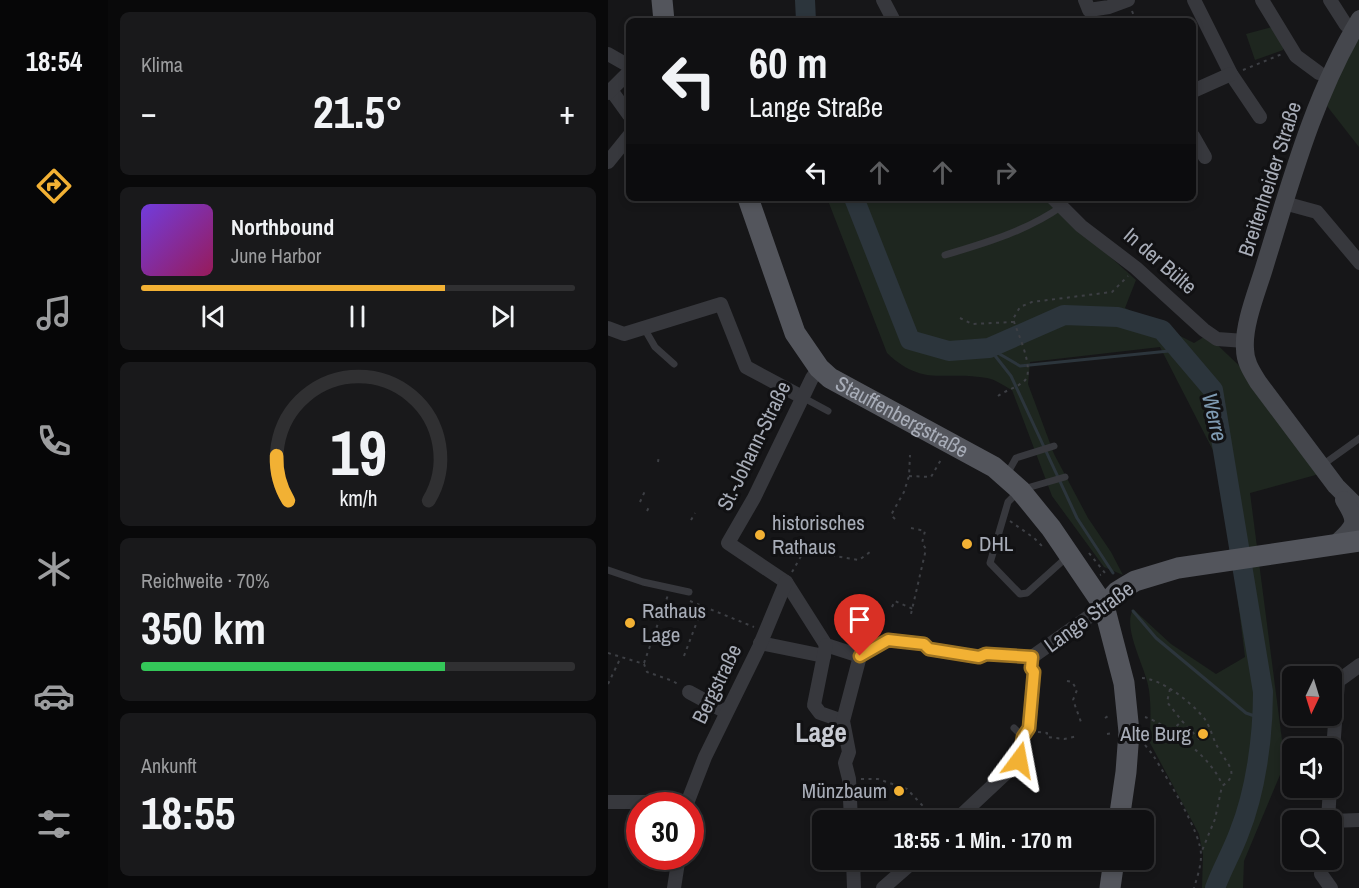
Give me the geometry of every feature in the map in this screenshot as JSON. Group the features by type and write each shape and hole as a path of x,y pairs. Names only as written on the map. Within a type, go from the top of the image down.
{"main road":[{"path":"662,0 664,18"},
{"name":"Stauffenbergstraße","path":"749,201 795,333 819,368 830,378 994,467 1064,560 1104,606 1124,683 1129,732 1122,771 1120,810"},
{"name":"Lange Straße","path":"1104,606 1122,588 1135,581 1178,568 1360,542"},
{"path":"1110,888 1113,870"}],"street":[{"path":"883,0 892,18"},
{"path":"1085,0 1089,10 1109,7 1128,0"},
{"path":"1194,0 1231,74 1260,117"},
{"path":"1262,0 1296,56 1319,73"},
{"path":"1330,0 1353,22"},
{"name":"Breitenheider Straße","path":"1246,350 1254,303 1284,203 1306,136 1353,22"},
{"path":"608,54 626,64"},
{"path":"1196,90 1231,74"},
{"path":"626,75 610,91 626,111"},
{"path":"608,162 626,140"},
{"path":"1196,141 1205,157"},
{"name":"In der Bülte","path":"1057,202 1081,226 1136,268 1210,334 1246,350"},
{"path":"1284,203 1317,212 1360,263"},
{"path":"608,328 624,334 721,304 746,367 802,397"},
{"path":"1246,350 1258,382 1336,486 1351,510 1354,520 1353,527 1335,545"},
{"name":"St.-Johann-Straße","path":"786,582 728,543 746,512 757,499 802,397 819,368"},
{"path":"1336,486 1360,510"},
{"path":"786,582 824,654 814,705 820,713 843,720"},
{"name":"Bergstraße","path":"691,792 786,582"},
{"name":"Lange Straße","path":"860,656 888,640 924,644 929,649 953,651 979,657 986,654 1006,658 1032,657 1075,629 1104,606"},
{"path":"763,637 824,654 860,656 843,720 849,752 845,763 849,779 851,810"},
{"path":"966,810 1019,760 1021,732 1029,728 1034,672 1031,668 1032,657"},
{"path":"1334,738 1338,681 1360,665"},
{"path":"689,692 726,712"},
{"path":"608,802 626,802"},
{"path":"1342,821 1360,820"},
{"path":"674,888 677,870"},
{"path":"853,870 854,888"},
{"path":"884,888 904,870"},
{"path":"1322,870 1321,874 1331,888"}],"lane":[{"path":"945,255 1013,233 1046,217 1057,202"},
{"path":"644,328 654,350 674,364"},
{"path":"802,397 828,411"},
{"path":"1321,466 1360,438"},
{"path":"1054,446 1016,458 1011,489 990,562 1020,594 1027,593 1064,560"},
{"path":"1011,489 1065,477"},
{"path":"608,570 643,582 689,592"}],"path":[{"path":"1231,74 1293,50"},
{"path":"998,396 1010,387 1025,382 1029,371 1013,320 1020,307 1032,302 1112,292 1136,268"},
{"path":"960,318 972,324 1013,320"},
{"path":"909,476 931,477 945,453"},
{"path":"658,462 659,455"},
{"path":"895,519 891,515 904,492 909,476 910,455"},
{"path":"1011,489 1009,520 1064,560"},
{"path":"640,502 645,491"},
{"path":"647,511 648,507"},
{"path":"691,520 695,513"},
{"path":"911,528 924,531 922,543 926,549 911,614"},
{"path":"786,582 804,551 859,560 870,552"},
{"path":"669,592 644,664 647,672 673,681 689,692"},
{"path":"892,607 895,601 913,609"},
{"path":"684,656 702,606"},
{"path":"732,618 763,637"},
{"path":"608,652 644,664"},
{"path":"608,684 621,657"},
{"path":"1142,678 1152,679 1170,689 1204,718 1218,749 1229,763 1232,773 1229,782 1222,786"},
{"path":"1067,681 1072,681 1077,690 1073,700 1080,722"},
{"path":"1170,689 1167,702 1193,733 1199,739 1211,733"},
{"path":"1105,718 1113,714"},
{"path":"1145,717 1171,731 1214,769 1222,786 1215,819 1201,853 1194,888"},
{"path":"1171,731 1182,721"},
{"path":"1184,730 1187,738 1193,733"},
{"path":"1021,732 1047,733 1047,737 1064,739 1078,736"},
{"path":"1107,734 1114,733"},
{"path":"1145,745 1195,829 1201,853"},
{"path":"849,779 878,779 908,789 927,810"}],"shaded area":[{"path":"1272,27 1283,44 1283,50 1255,60 1246,34"},
{"path":"1359,36 1359,147 1327,106 1342,63"},
{"path":"828,201 1048,201 1136,280 1125,308 1194,343 1207,335 1250,376 1323,473 1250,493 1282,740 1282,770 1244,861 1243,888 1202,888 1203,855 1199,834 1149,741 1149,690 1130,627 1133,609 1171,644 1216,674 1245,657 1221,466 1160,347 1030,362 1028,384 1054,454 1088,518 1111,552 1123,575 1104,567 1052,496 1012,390 987,378 935,376 912,371 887,353"}],"waterway":[{"name":"Werre","path":"805,0 806,18"},
{"name":"Werre","path":"855,201 910,340 949,351 989,348 1064,315 1118,317 1162,330 1213,390 1263,692 1260,745 1250,799 1236,840 1215,888"},
{"path":"989,348 1011,376 1077,518 1113,573"},
{"path":"991,349 1020,366 1179,350"},
{"path":"1133,611 1156,638 1246,713 1263,719"}],"place":[{"name":"historisches Rathaus","path":"760,535"},
{"name":"DHL","path":"967,544"},
{"name":"Rathaus Lage","path":"630,623"},
{"name":"Alte Burg","path":"1203,734"},
{"name":"Münzbaum","path":"899,791"}],"district":[{"name":"Lage","path":"821,733"}],"route":[{"path":"860,656 888,640 924,644 929,649 979,657 986,654 1032,657 1031,668 1034,672 1029,728 1023,737 1019,760"}]}
